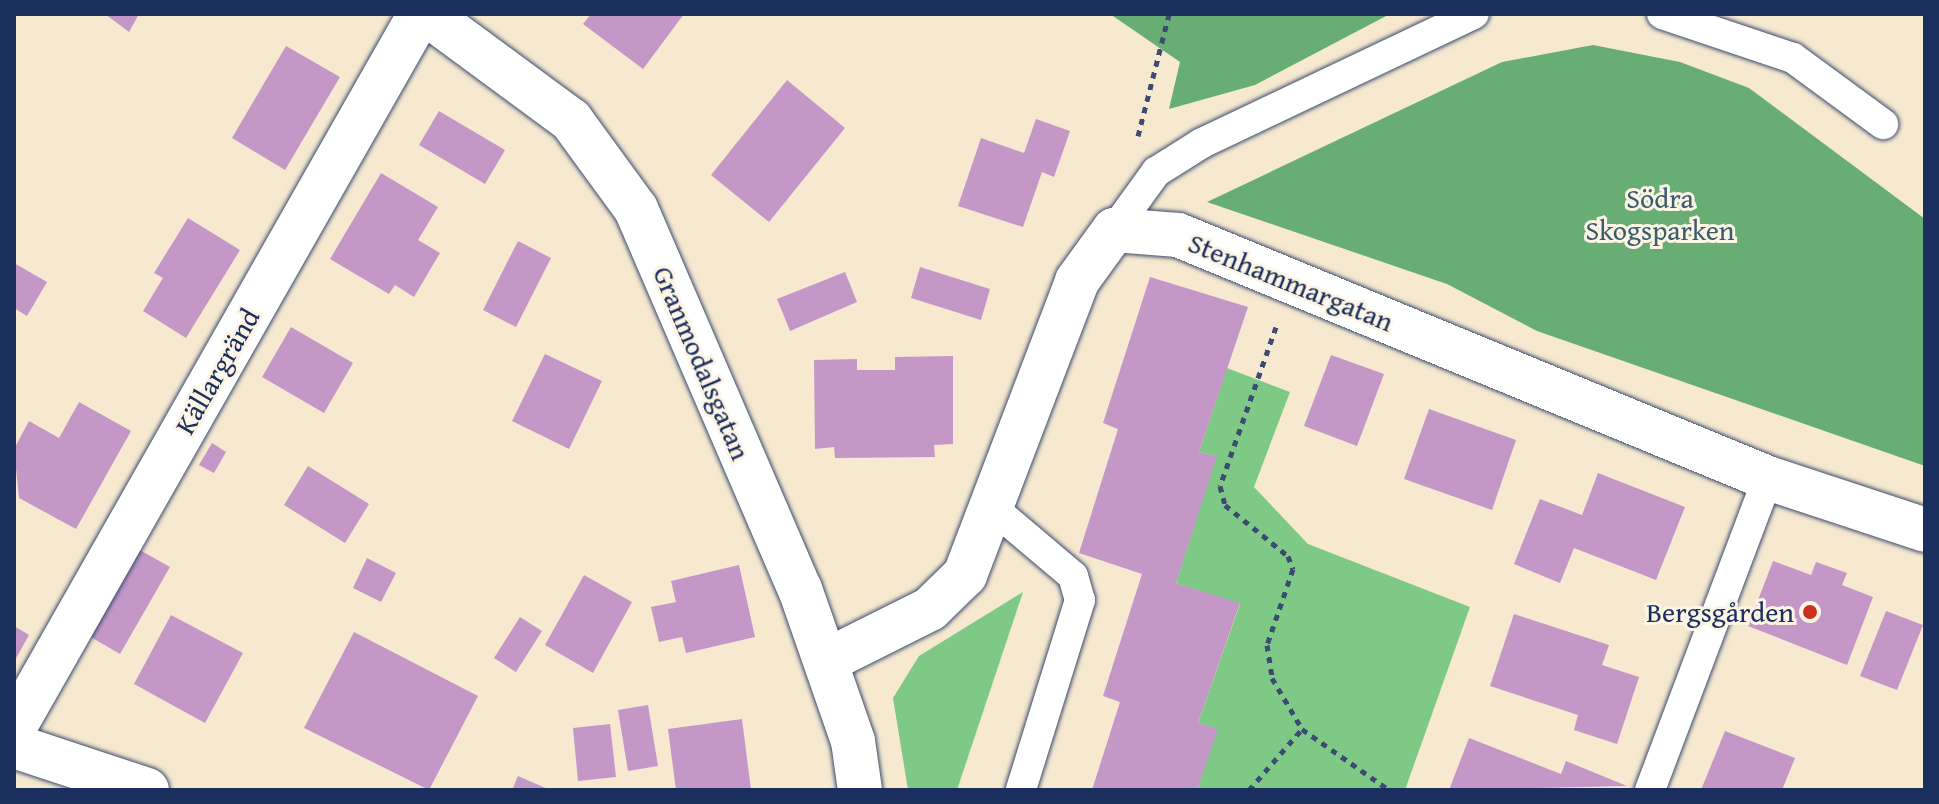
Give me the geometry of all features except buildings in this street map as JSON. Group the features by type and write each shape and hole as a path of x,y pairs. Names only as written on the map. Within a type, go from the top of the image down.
{"street":[{"name":"Källargränd","path":"14,728 420,14"},
{"name":"Granmodalsgatan","path":"427,14 571,120 636,209 826,661 860,790"},
{"path":"826,661 930,609 965,575 995,510 1077,281 1114,230"},
{"name":"Stenhammargatan","path":"1114,230 1178,235 1768,478 1925,530"},
{"path":"14,746 147,790"}],"lane":[{"path":"1114,230 1156,172 1202,143 1474,14"},
{"path":"1662,14 1793,58 1883,124"},
{"path":"1650,790 1768,478"},
{"path":"995,510 1073,576 1080,600 1021,790"}],"path":[{"path":"1133,153 1169,14"},
{"path":"1257,380 1220,486 1225,505 1288,556 1293,569 1265,662 1302,729 1389,790"},
{"path":"1249,790 1302,729"}],"green space":[{"path":"1110,14 1390,14 1255,85 1169,109 1180,62"},
{"name":"Södra Skogsparken","path":"1593,45 1680,62 1749,88 1925,219 1925,466 1537,331 1447,284 1207,202 1502,62"},
{"path":"1227,368 1290,392 1254,487 1308,544 1470,607 1405,790 1197,790 1217,729 1198,723 1240,604 1176,583 1216,456 1199,452"},
{"path":"1023,592 957,790 908,790 893,698 919,656"}],"place":[{"name":"Bergsgården","path":"1810,612"}]}
